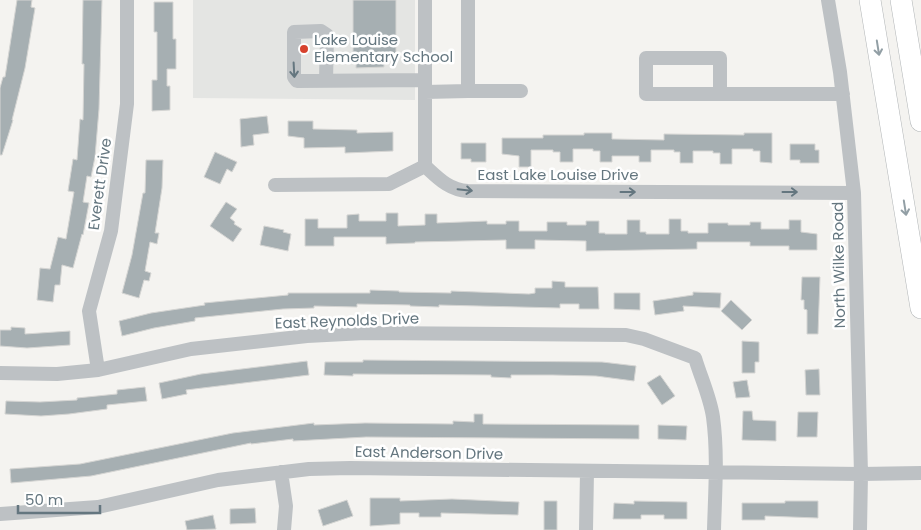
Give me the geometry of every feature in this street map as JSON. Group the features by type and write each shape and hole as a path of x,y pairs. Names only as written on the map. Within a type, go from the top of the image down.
{"highway":[{"path":"870,0 921,308"},
{"path":"901,0 921,121"}],"street":[{"name":"Everett Drive","path":"98,370 89,311 111,231 127,104 127,0"},
{"path":"274,185 389,184 425,166 425,0"},
{"path":"468,0 468,91"},
{"name":"North Wilke Road","path":"828,0 843,94 854,193 860,530"},
{"path":"720,93 720,58 646,58 646,94 843,94"},
{"path":"326,81 425,86 468,91 521,91"},
{"name":"East Lake Louise Drive","path":"425,166 446,185 468,191 854,193"},
{"name":"East Reynolds Drive","path":"0,373 57,374 98,370 191,349 307,336 365,333 626,335 644,339 695,358 710,402 713,418 715,473"},
{"name":"East Anderson Drive","path":"0,514 98,507 218,480 309,469 921,473"},
{"path":"586,530 587,471"},
{"path":"281,472 286,506 284,530"},
{"path":"714,530 715,473"}],"shaded area":[{"name":"Lake Louise Elementary School","path":"193,0 415,0 415,100 193,98"}],"building":[{"path":"17,0 32,0 31,7 35,8 25,68 13,120 2,155 0,155 0,88 3,77 5,77"},
{"path":"83,0 102,0 99,109 95,157 91,177 87,176 83,202 89,203 83,235 73,268 62,265 60,285 55,285 53,302 37,300 40,268 50,269 58,237 66,239 74,192 68,191 73,159 77,160 80,119 83,120"},
{"path":"353,0 396,0 396,54 384,54 384,67 356,68 356,55 353,55"},
{"path":"154,2 173,2 173,39 176,39 176,69 167,69 167,86 170,86 170,110 152,111 152,80 157,80 157,32 154,32"},
{"path":"267,116 269,133 253,135 254,145 241,147 240,119"},
{"path":"288,121 313,121 313,129 357,130 357,133 393,132 393,151 345,153 345,147 304,148 304,138 288,136"},
{"path":"584,133 612,133 612,139 664,140 664,134 744,135 744,133 772,133 772,163 760,162 760,151 753,151 753,149 732,149 732,164 720,164 720,153 713,153 713,151 693,151 693,163 680,163 680,152 674,152 674,150 651,150 651,162 639,162 639,156 612,156 612,162 600,162 600,151 573,149 573,162 560,162 560,152 553,152 553,150 531,150 531,167 519,167 519,156 502,154 502,138 543,138 543,135 584,135"},
{"path":"461,143 486,143 486,162 471,162 471,159 461,159"},
{"path":"790,144 815,144 815,150 819,150 819,163 800,163 800,160 790,160"},
{"path":"215,152 237,162 232,172 227,169 220,184 204,177"},
{"path":"146,160 163,160 162,188 155,233 159,233 157,244 150,242 145,271 151,273 149,281 144,280 139,298 122,293 132,255 143,193 145,193"},
{"path":"226,202 237,209 230,218 235,222 234,224 242,229 233,242 210,226"},
{"path":"386,213 398,213 398,226 425,225 425,214 437,214 437,223 487,221 487,224 506,224 506,221 519,221 519,231 547,231 547,222 567,222 567,225 586,225 586,221 599,221 599,233 605,234 627,234 627,220 640,220 640,232 646,232 646,234 669,234 669,219 681,219 681,231 688,231 688,233 708,233 708,223 750,225 750,222 761,222 761,229 789,229 789,220 801,220 801,232 817,234 817,250 789,250 789,246 750,246 750,242 697,242 697,249 586,251 586,241 535,240 535,249 506,249 506,240 386,244 386,237 334,237 334,246 305,246 305,219 318,219 318,228 347,228 347,215 359,214 359,221 386,221"},
{"path":"264,226 284,230 283,232 291,234 288,251 260,245"},
{"path":"802,277 820,277 818,334 807,334 807,310 804,309 804,300 801,300"},
{"path":"552,281 565,282 565,287 598,287 599,309 579,309 579,304 560,304 560,308 357,304 357,307 314,306 314,308 283,309 195,318 195,321 122,336 119,321 151,313 205,305 204,303 288,295 288,293 370,293 370,290 529,294 535,293 535,288 552,288"},
{"path":"693,292 721,293 720,308 683,306 684,311 655,315 653,301 693,295"},
{"path":"614,293 640,293 640,310 614,309"},
{"path":"731,300 752,320 742,330 721,311"},
{"path":"11,327 25,328 25,334 70,331 70,345 27,348 0,346 0,330 11,330"},
{"path":"742,341 759,342 759,362 755,362 755,373 742,373"},
{"path":"363,360 602,362 636,366 634,381 596,376 553,375 511,375 511,378 491,377 491,375 324,375 325,362 363,362"},
{"path":"307,361 309,375 186,390 187,394 162,399 159,383 201,374"},
{"path":"819,369 820,395 806,395 805,370"},
{"path":"660,375 675,396 662,405 647,383"},
{"path":"747,380 750,397 736,398 733,382"},
{"path":"145,387 147,401 107,405 107,409 41,416 5,414 6,401 77,400 77,398 117,394 117,390"},
{"path":"743,411 752,411 753,420 776,421 776,441 742,440"},
{"path":"798,412 818,412 817,437 797,437"},
{"path":"474,414 483,414 483,424 639,425 639,439 366,437 293,441 293,439 251,443 91,476 11,483 10,469 80,464 233,433 314,423 314,425 365,423 453,424 453,421 474,422"},
{"path":"658,425 687,426 686,440 658,439"},
{"path":"370,498 400,498 400,501 452,499 519,502 518,515 441,513 441,517 419,517 419,513 400,513 400,524 370,526"},
{"path":"347,500 353,516 323,526 318,510"},
{"path":"544,501 557,501 557,530 544,530"},
{"path":"634,501 687,502 687,519 664,519 664,515 641,515 641,519 613,519 614,503 634,504"},
{"path":"785,501 818,501 818,518 765,516 765,520 742,520 742,503 785,503"},
{"path":"255,508 256,523 230,524 230,509"},
{"path":"213,515 216,529 187,530 185,521"}],"place":[{"name":"Lake Louise Elementary School","path":"304,49"}]}
